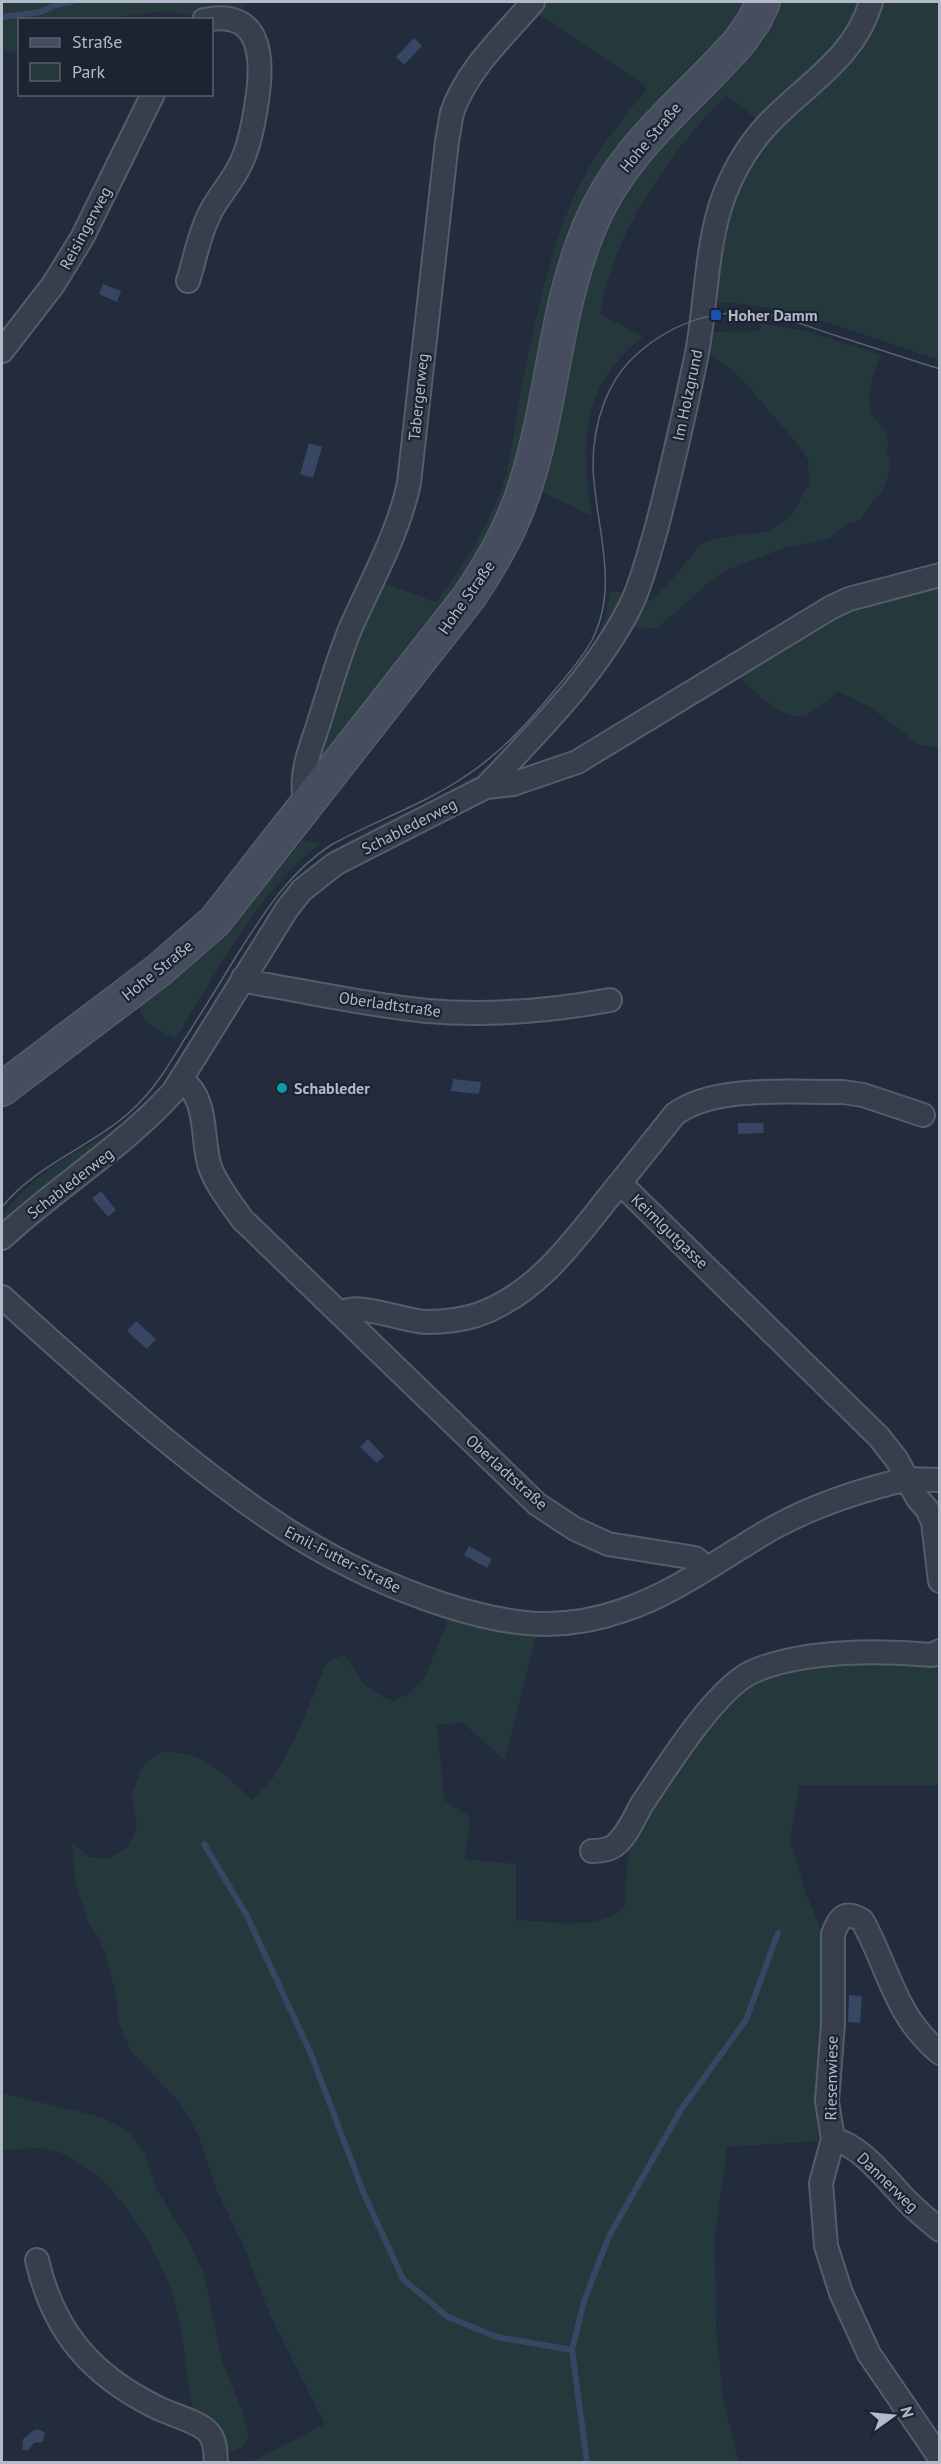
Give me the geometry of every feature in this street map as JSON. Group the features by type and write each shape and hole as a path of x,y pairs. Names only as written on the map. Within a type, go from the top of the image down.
{"main road":[{"name":"Hohe Straße","path":"2,1089 188,946 215,921 455,617 484,574 507,532 523,494 535,453 558,333 574,267 590,227 610,187 648,134 740,41 754,21 763,2"}],"street":[{"name":"Tabergerweg","path":"310,799 304,793 304,770 337,664 350,630 392,542 402,516 409,483 452,113 476,70 533,2"},
{"name":"Im Holzgrund","path":"486,787 536,735 576,687 619,628 631,605 652,541 677,446 703,318 715,223 725,193 739,164 754,141 777,116 834,65 851,44 863,24 871,2"},
{"path":"188,280 208,215 242,162 254,119 261,69 256,40 247,28 225,18 213,19"},
{"name":"Reisingerweg","path":"2,351 53,285 82,238 152,96"},
{"name":"Schablederweg","path":"2,1238 48,1198 119,1145 151,1116 182,1080 287,909 318,875 378,841 486,787 513,784 577,762 830,608 849,599 939,575"},
{"name":"Oberladtstraße","path":"243,978 251,982 273,986 426,1011 481,1013 535,1011 610,1000"},
{"name":"Oberladtstraße","path":"182,1080 192,1086 197,1097 211,1168 242,1219 342,1313 537,1504 575,1529 608,1544 695,1558 707,1568"},
{"name":"Keimlgutgasse","path":"907,1479 897,1460 879,1437 620,1183 675,1114 686,1106 719,1095 843,1092 863,1095 923,1115"},
{"path":"342,1313 346,1309 356,1308 401,1320 426,1322 476,1315 496,1306 519,1294 540,1277 620,1183"},
{"name":"Emil-Futter-Straße","path":"2,1297 91,1378 224,1488 316,1550 406,1592 500,1620 545,1625 575,1622 624,1610 650,1600 775,1527 813,1508 845,1495 907,1479"},
{"path":"907,1479 939,1480"},
{"path":"907,1479 933,1522 939,1581"},
{"path":"592,1851 605,1850 619,1840 696,1727 735,1682 751,1672 774,1664 816,1657 881,1652 932,1654 939,1652"},
{"name":"Riesenwiese","path":"939,2053 910,2021 892,1990 862,1920 853,1915 844,1916 838,1922 833,1934 833,2024 827,2101 833,2139 821,2183 826,2246 834,2276 868,2354 939,2458"},
{"name":"Dannerweg","path":"833,2139 860,2153 939,2230"},
{"path":"37,2260 48,2300 67,2334 84,2355 127,2391 152,2406 207,2431 214,2445 216,2463"}],"green space":[{"path":"2,2 246,2 238,14 205,9 188,15 162,11 112,18 18,18 18,54 2,50"},
{"path":"545,2 747,2 740,19 639,126 487,548 316,770 318,745 378,581 436,602 464,562 489,519 502,488 511,454 520,394 536,321 563,224 579,186 596,156 648,88 537,13"},
{"path":"782,2 866,2 860,21 762,123 726,95 684,142 646,196 630,225 617,254 600,314 643,337 622,355 607,375 596,396 589,418 586,465 592,516 542,492 557,434 578,316 597,252 646,163 695,109 730,79 752,55 767,36"},
{"path":"874,2 939,2 939,360 797,314 739,304 709,302 711,265 739,175"},
{"path":"761,323 806,331 881,355 872,378 869,400 872,416 886,431 889,441 888,478 860,520 845,525 829,539 790,546 724,571 658,628 632,627 629,625 639,604 651,600 670,582 701,544 718,538 769,531 791,516 809,484 808,460 796,442 739,376 704,349 707,332 759,331"},
{"path":"939,581 939,748 916,744 871,708 838,691 812,712 802,716 784,713 766,701 735,672 830,614"},
{"path":"610,592 631,592 599,648 557,704 533,731 483,776 457,792 335,855 308,875 271,922 196,1042 188,1045 280,895 321,858 367,831 465,782 492,763 516,741 569,679 593,646 603,622"},
{"path":"303,840 321,843 277,885 258,909 223,960 175,1039 147,1022 140,1006 223,937"},
{"path":"181,1057 182,1060 166,1089 2,1228 2,1216 22,1192 50,1169 133,1116 168,1080"},
{"path":"451,1614 537,1632 505,1760 463,1723 437,1724 444,1800 470,1817 465,1859 516,1864 516,1920 586,1923 613,1915 624,1908 629,1840 639,1820 734,1690 773,1667 939,1659 939,1785 800,1785 790,1839 806,1894 827,1944 818,2141 727,2147 715,2237 716,2326 723,2399 739,2462 251,2462 325,2424 271,2317 244,2247 218,2193 199,2136 180,2103 130,2050 119,2022 116,1994 105,1951 87,1919 75,1880 72,1843 89,1857 107,1859 128,1848 137,1825 132,1793 143,1766 161,1752 190,1755 212,1765 252,1800 272,1780 295,1739 326,1664 342,1655 349,1661 366,1686 393,1701 410,1693 425,1677"},
{"path":"2,2093 101,2117 128,2131 145,2153 158,2192 187,2238 204,2274 222,2361 242,2410 249,2439 241,2448 224,2455 197,2419 192,2402 178,2315 171,2292 162,2267 134,2219 98,2177 78,2162 50,2149 29,2148 2,2151"}],"water":[{"path":"414,38 422,46 404,65 396,57"},
{"path":"103,284 121,291 117,302 99,294"},
{"path":"309,443 322,447 313,478 300,474"},
{"path":"453,1079 481,1082 479,1094 451,1091"},
{"path":"738,1123 763,1123 764,1133 738,1134"},
{"path":"101,1191 116,1210 108,1217 92,1198"},
{"path":"136,1321 156,1339 147,1349 127,1331"},
{"path":"368,1439 384,1456 377,1463 360,1447"},
{"path":"469,1546 492,1559 487,1568 464,1555"},
{"path":"849,1995 862,1996 860,2023 848,2022"},
{"path":"34,2430 45,2433 43,2442 34,2443 28,2450 22,2450 23,2439"}],"waterway":[{"path":"2,17 41,12 55,5 71,2"},
{"path":"204,1844 247,1916 311,2054 364,2194 403,2279 448,2317 497,2337 572,2350 587,2462"},
{"path":"572,2350 584,2301 609,2236 682,2108 746,2020 778,1933"}],"tram line":[{"path":"2,1207 34,1177 109,1129 142,1100 159,1079 257,924 289,881 302,868 331,845 432,796 477,768 524,726 579,660 592,640 605,597 604,553 594,487 593,465 596,435 609,391 636,355 650,343 682,325 718,315 755,313 789,320 940,369"}],"place":[{"name":"Hoher Damm","path":"716,315"},
{"name":"Schableder","path":"282,1088"}]}
